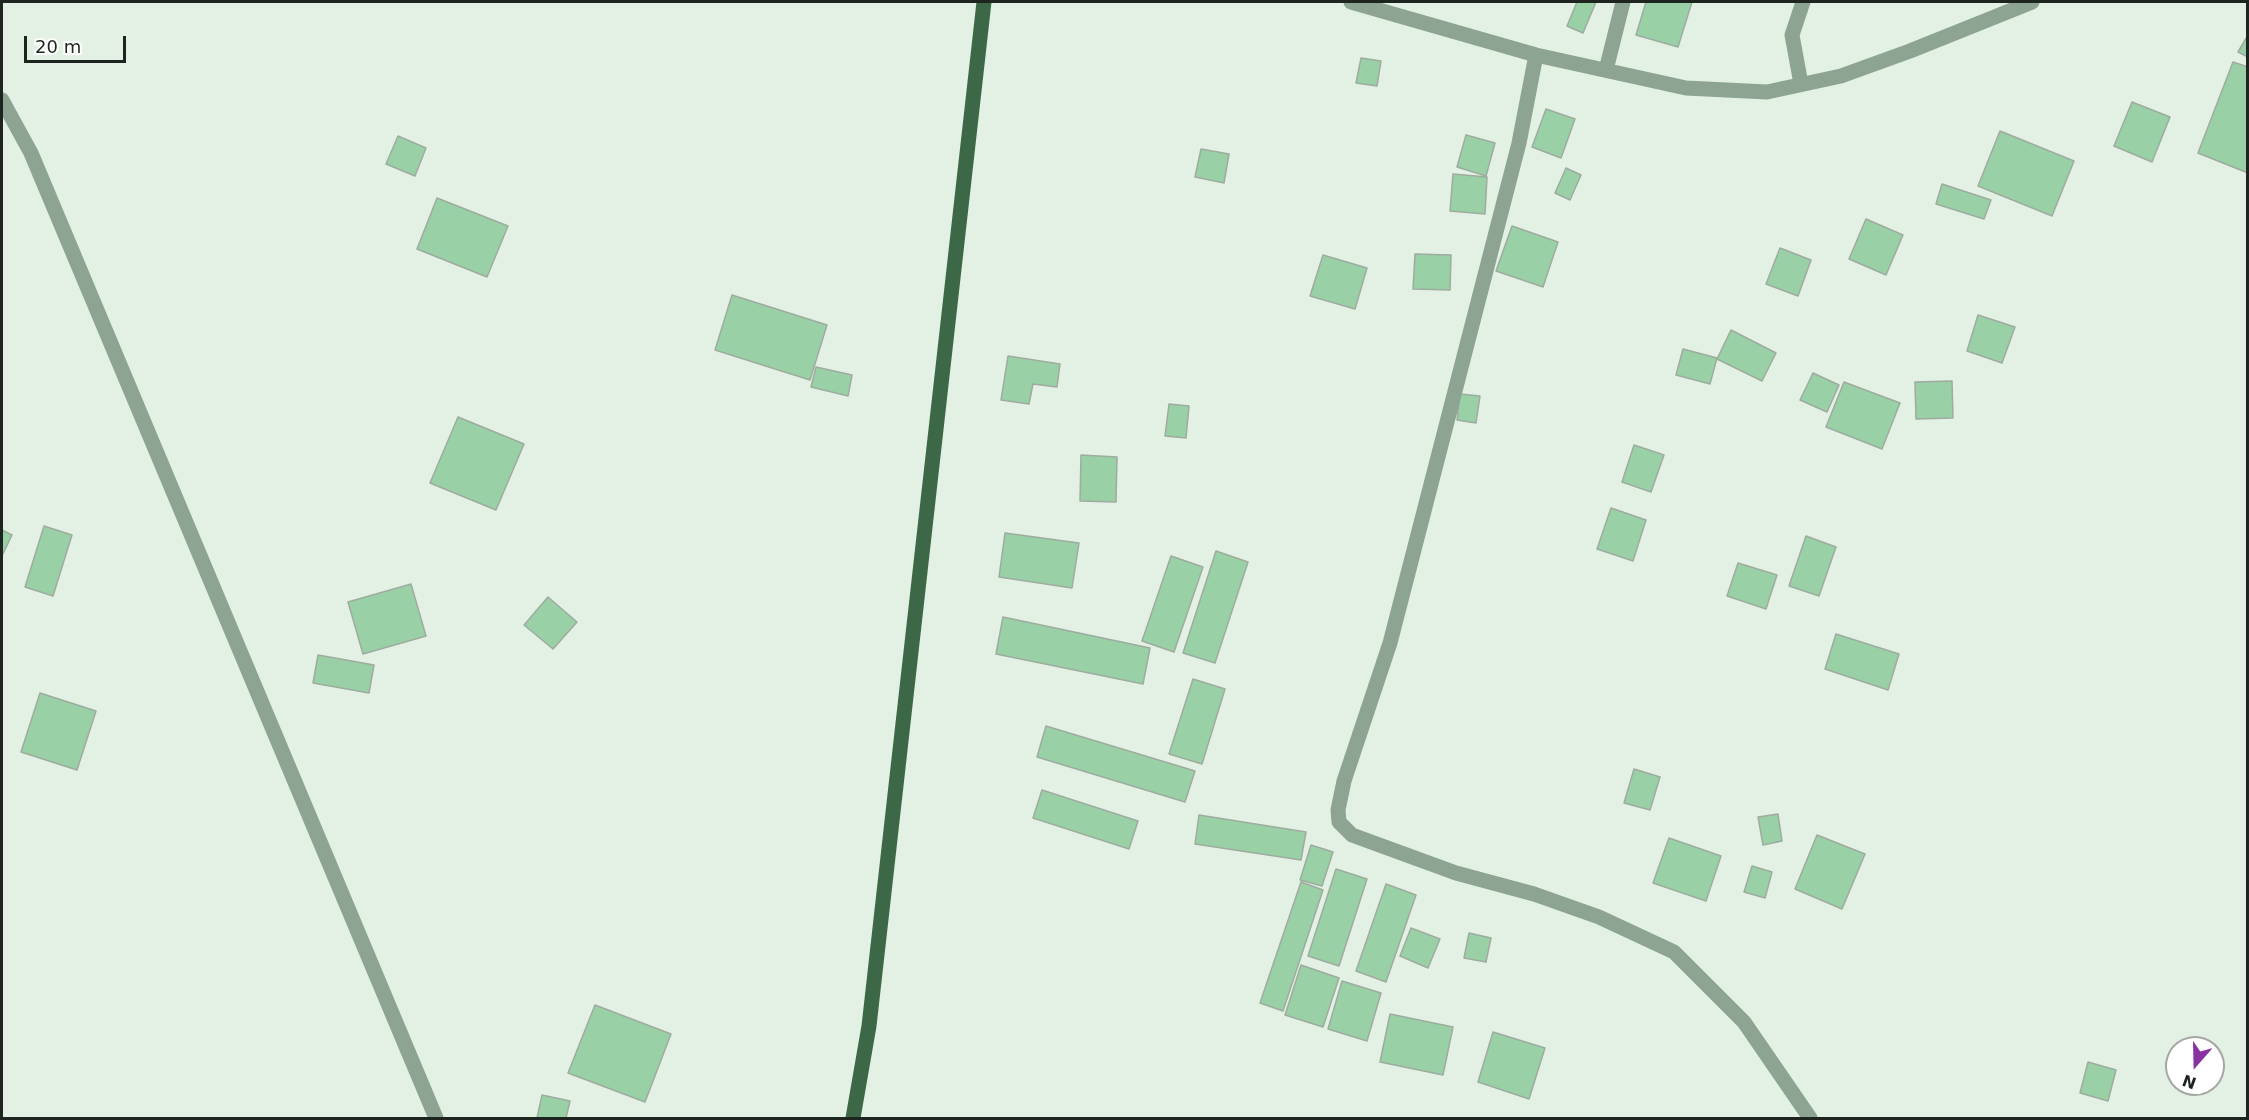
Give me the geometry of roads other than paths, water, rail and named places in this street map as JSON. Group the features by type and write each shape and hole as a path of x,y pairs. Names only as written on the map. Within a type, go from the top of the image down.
{"main road":[{"path":"853,1119 869,1026 984,2"}],"street":[{"path":"1351,2 1536,56 1686,88 1767,92 1841,76 2032,2"},
{"path":"1606,70 1623,2"},
{"path":"1801,84 1792,35 1803,2"},
{"path":"1536,56 1516,155 1390,643 1344,781 1338,810 1339,822 1352,835 1456,873 1534,894 1599,917 1674,952 1744,1022 1810,1119"},
{"path":"2,100 31,153 436,1119"}]}
